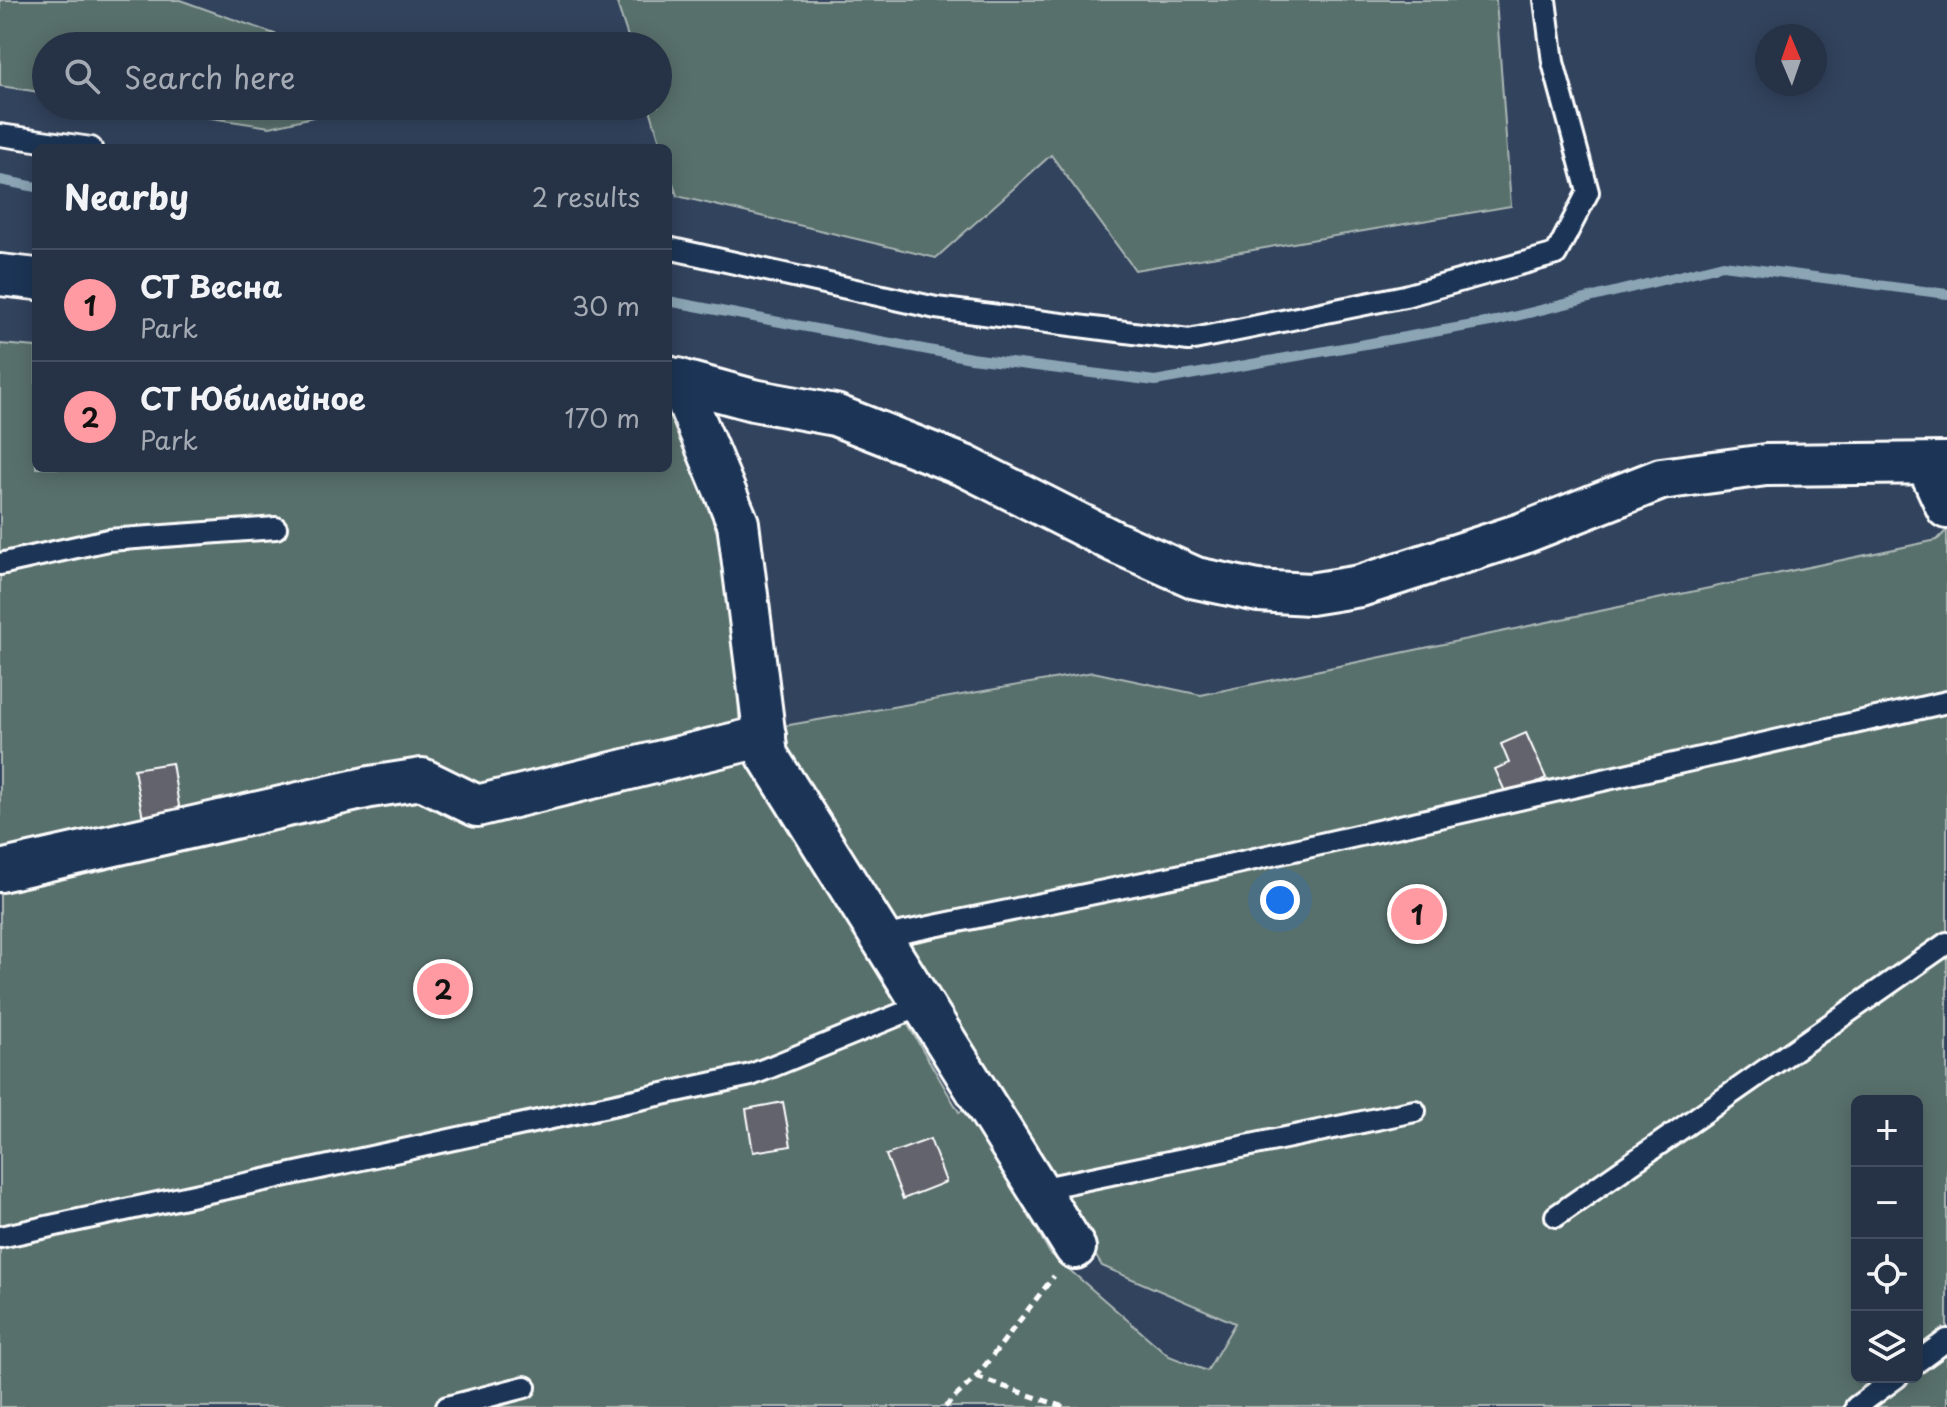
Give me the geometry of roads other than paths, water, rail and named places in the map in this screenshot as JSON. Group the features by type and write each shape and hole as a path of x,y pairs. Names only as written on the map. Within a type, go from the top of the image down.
{"street":[{"path":"0,275 32,279"},
{"path":"673,378 753,400 835,415 965,466 1115,542 1196,578 1258,591 1310,594 1360,586 1521,534 1661,479 1766,465 1937,463 1947,508"},
{"path":"673,378 738,523 767,755 1075,1248"},
{"path":"0,871 370,787 422,779 477,806 765,736"}],"lane":[{"path":"672,249 936,308 1189,340 1405,296 1556,254 1588,192 1553,62 1545,0"},
{"path":"0,135 63,144"},
{"path":"0,564 108,540 276,528"},
{"path":"881,937 1206,870 1947,702"},
{"path":"1556,1216 1947,943"},
{"path":"0,1237 751,1075 923,1005"},
{"path":"1039,1189 1415,1111"},
{"path":"1923,1358 1947,1340"},
{"path":"1856,1407 1889,1383"},
{"path":"447,1407 525,1387"}],"waterway":[{"path":"0,180 32,186"},
{"path":"672,302 971,358 1155,381 1496,321 1723,265 1947,294"}],"place":[{"name":"СТ Весна","path":"1417,914"},
{"name":"СТ Юбилейное","path":"443,989"}]}
